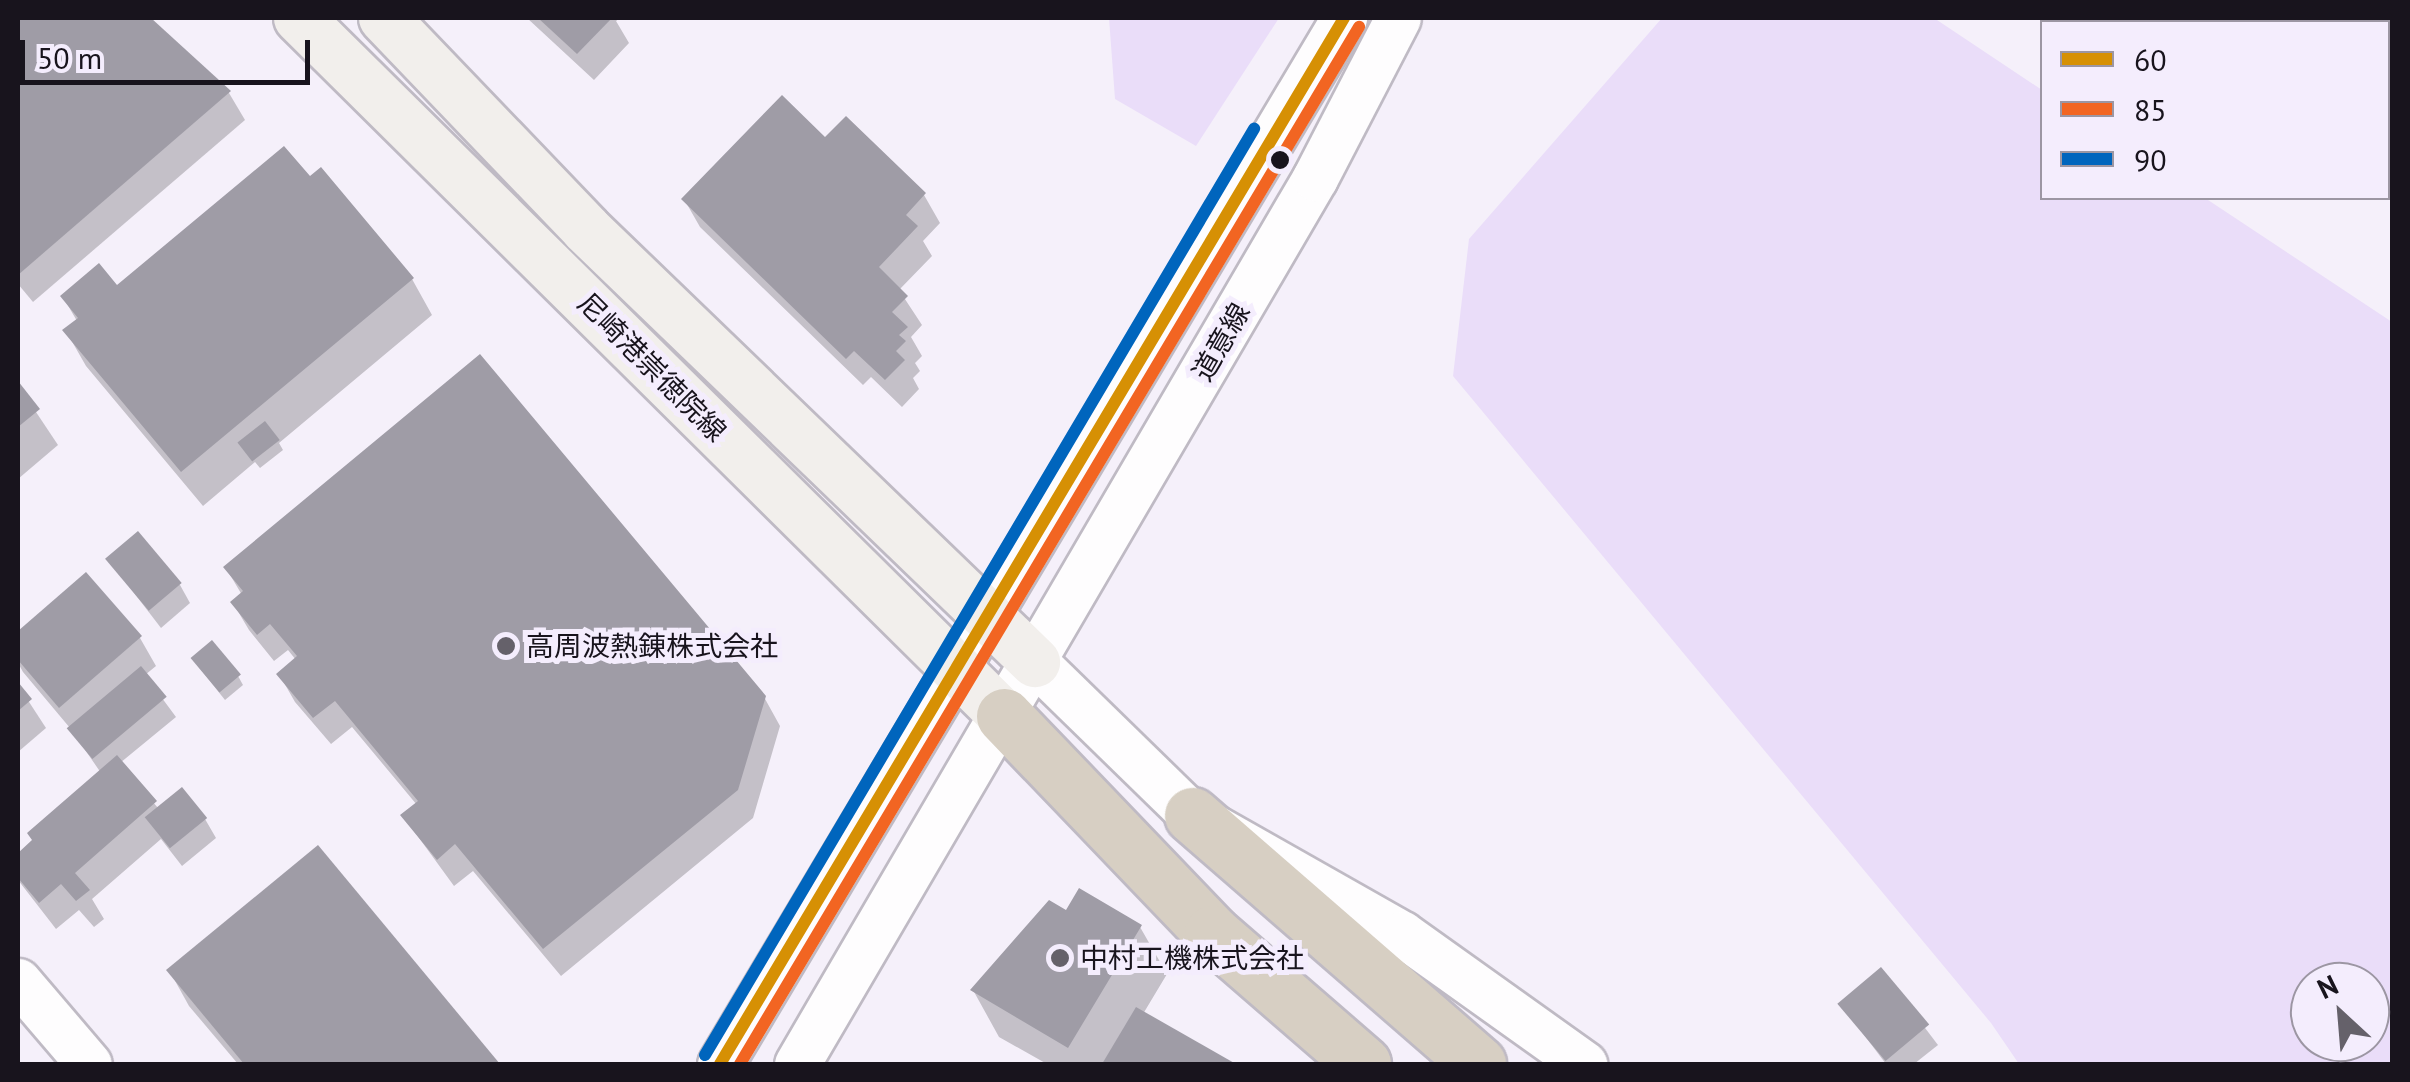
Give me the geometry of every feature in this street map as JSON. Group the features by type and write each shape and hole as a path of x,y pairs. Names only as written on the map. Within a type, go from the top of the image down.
{"highway":[{"path":"1004,716 1212,933 1363,1064"},
{"path":"1192,815 1478,1064"}],"main road":[{"name":"尼崎港崇徳院線","path":"299,18 1004,716"},
{"name":"尼崎港崇徳院線","path":"384,18 586,229 1035,662"}],"street":[{"path":"720,1064 1344,18"},
{"name":"道意線","path":"796,1064 1004,716 1315,178 1398,18"},
{"path":"1035,662 1192,815 1402,934 1584,1064"},
{"path":"18,980 89,1064"}],"shaded area":[{"path":"1109,18 1279,18 1196,146 1115,99"},
{"path":"1662,18 1934,18 2040,89 2040,200 2208,200 2392,322 2392,1064 2019,1064 1991,1023 1453,376 1469,239"}],"building":[{"path":"18,18 151,18 231,91 18,275"},
{"path":"538,18 612,18 577,54"},
{"path":"782,95 825,137 846,116 926,193 906,215 918,226 879,267 908,296 892,312 908,327 899,335 906,341 896,351 905,360 885,380 854,351 846,359 681,199"},
{"path":"284,146 310,176 321,167 414,278 181,472 62,330 78,318 60,296 99,263 117,285"},
{"name":"高周波熱錬株式会社","path":"480,354 766,696 738,790 543,949 455,844 437,860 400,815 418,801 335,701 313,718 276,674 297,656 270,624 257,635 230,602 243,591 223,567"},
{"path":"18,381 40,409 18,427"},
{"path":"265,421 280,440 252,461 237,443"},
{"path":"138,531 182,583 149,611 105,559"},
{"path":"86,572 142,636 59,708 18,660 18,631"},
{"path":"212,640 241,674 219,692 191,658"},
{"path":"141,666 167,697 92,759 67,728"},
{"path":"18,682 32,699 18,711"},
{"path":"117,755 157,801 75,873 90,890 76,901 61,884 39,903 18,878 18,853 32,840 27,833"},
{"path":"182,787 207,818 170,848 145,817"},
{"path":"318,845 500,1064 244,1064 166,970"},
{"name":"中村工機株式会社","path":"1079,888 1142,925 1068,1048 970,990 1049,900 1066,910"},
{"path":"1881,967 1929,1024 1886,1061 1837,1004"},
{"path":"1136,1007 1236,1064 1102,1064"}],"transit line":[{"name":"60","path":"720,1064 1344,18"},
{"name":"85","path":"740,1064 1359,27"},
{"name":"90","path":"705,1055 1254,129"}],"place":[{"name":"高周波熱錬株式会社","path":"506,646"},
{"name":"中村工機株式会社","path":"1060,958"}]}
